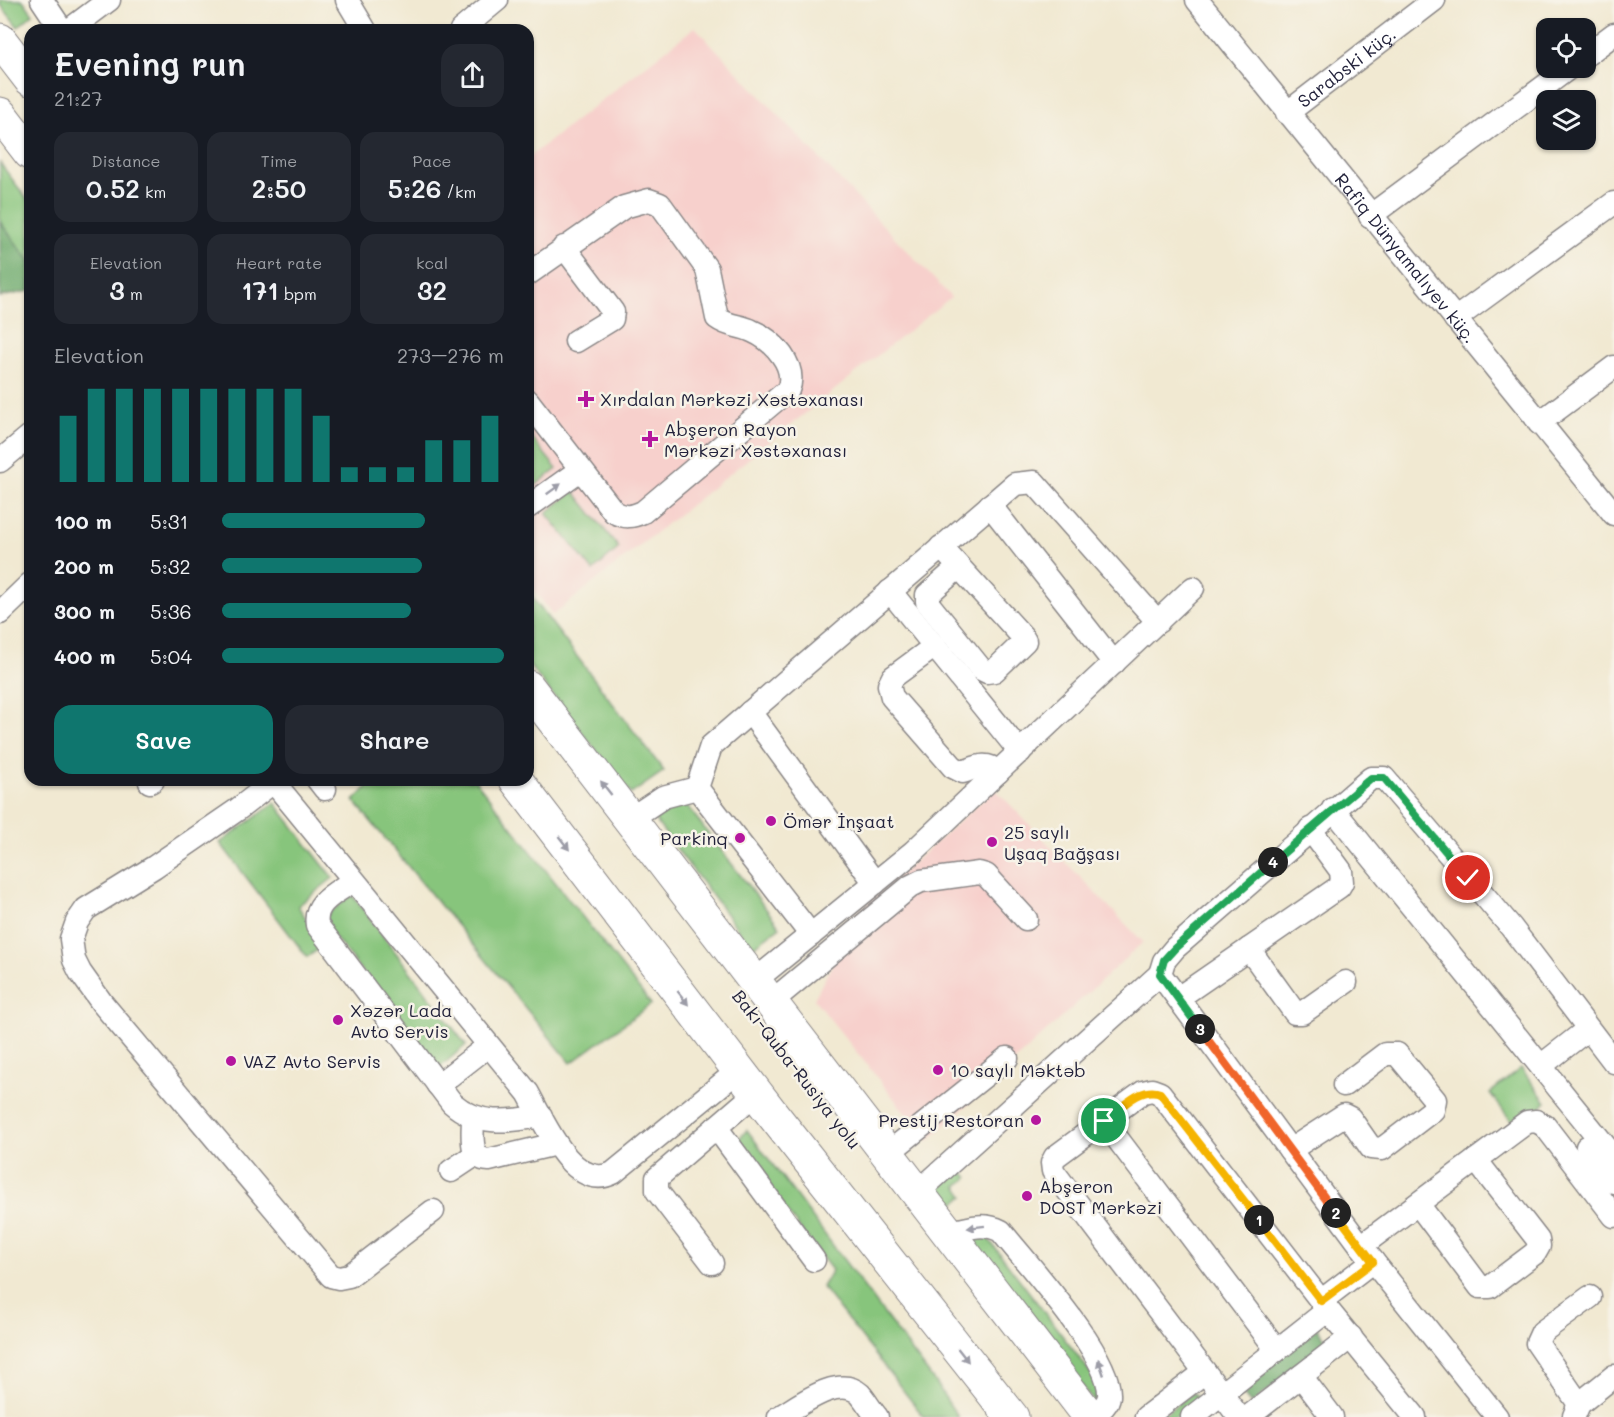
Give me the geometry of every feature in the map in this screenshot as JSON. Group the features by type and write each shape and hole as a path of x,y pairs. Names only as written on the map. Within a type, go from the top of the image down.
{"highway":[{"path":"0,27 24,53"},
{"path":"0,40 24,71"},
{"path":"0,114 24,145"},
{"path":"534,695 1091,1417"},
{"name":"Bakı-Quba-Rusiya yolu","path":"534,730 1064,1417"},
{"path":"521,786 755,1091 1012,1417"},
{"path":"755,1091 846,1233 983,1417"}],"street":[{"path":"42,0 58,24"},
{"path":"77,24 110,0"},
{"path":"347,0 361,24"},
{"path":"468,24 497,0"},
{"name":"Sarabski küç.","path":"1287,113 1434,0"},
{"name":"Rafiq Dünyamalıyev küç.","path":"1204,3 1287,113 1614,513"},
{"path":"1596,48 1614,34"},
{"path":"1370,216 1556,78"},
{"path":"534,270 624,207 649,200 660,204 707,269 717,318 727,325 750,330 762,337 788,363 792,381 788,390 643,512 633,517 623,517 614,512 534,410"},
{"path":"1455,319 1614,202"},
{"path":"564,248 613,312 612,319 576,341"},
{"path":"1539,423 1614,367"},
{"path":"0,461 24,441"},
{"path":"534,503 580,470"},
{"path":"698,788 711,746 1015,484 1034,482 1158,622"},
{"path":"990,505 1114,663"},
{"path":"941,547 959,567 1025,641 994,671 987,672 981,669 927,602 927,595 932,589 959,567"},
{"path":"763,991 811,935 913,852 1193,588"},
{"path":"0,613 24,590"},
{"path":"890,591 1020,752"},
{"path":"935,646 893,677 889,685 892,697 953,767 963,772 991,765 998,772"},
{"path":"750,712 875,883"},
{"path":"918,1192 1160,974 1164,960 1175,948 1371,778 1384,778 1511,927 1614,1062"},
{"path":"266,786 237,810 154,867 86,909 77,922 71,939 74,960 102,1003 158,1072 331,1276 339,1278 349,1276 433,1211"},
{"path":"276,786 528,1093 556,1144 584,1172 594,1177 606,1177 755,1091"},
{"path":"630,819 663,798 698,788"},
{"path":"698,788 811,935"},
{"path":"1333,809 1614,1157"},
{"path":"1178,998 1342,882 1341,871 1310,829"},
{"path":"763,991 921,881 979,873 986,875 1026,919"},
{"path":"353,881 318,906 315,914 317,925 452,1103 473,1118 505,1120 541,1116"},
{"path":"1249,949 1295,1012 1302,1012 1346,982"},
{"path":"1160,974 1367,1254 1497,1417"},
{"path":"1542,1065 1588,1029"},
{"path":"438,1085 488,1046"},
{"path":"1290,1150 1344,1115 1350,1118 1371,1148 1382,1149 1433,1110 1435,1104 1435,1100 1397,1054 1385,1054 1344,1085"},
{"path":"888,1153 1007,1058"},
{"path":"1239,1417 1053,1171 1052,1163 1055,1156 1143,1092 1152,1089 1160,1093 1324,1305 1415,1417"},
{"path":"712,1263 657,1191 655,1184 657,1178 755,1091"},
{"path":"1555,1106 1614,1182"},
{"path":"473,1118 475,1155 481,1160 556,1144"},
{"path":"1104,1121 1277,1350"},
{"path":"1192,1417 1277,1350 1324,1305 1367,1254 1418,1204 1527,1122 1536,1121 1545,1126 1614,1216"},
{"path":"716,1127 814,1260"},
{"path":"451,1170 475,1155"},
{"path":"1418,1204 1480,1287 1490,1287 1535,1252 1539,1246 1538,1240 1476,1160"},
{"path":"948,1233 978,1226 991,1226 1001,1231 1087,1341 1098,1358 1109,1394 1107,1403 1091,1417"},
{"path":"1590,1297 1542,1332 1537,1343 1576,1410 1614,1376"},
{"path":"1248,1417 1351,1337"},
{"path":"1146,1417 1205,1372"},
{"path":"1300,1376 1332,1417"},
{"path":"779,1417 830,1389 840,1387 859,1393 877,1417"}],"shaded area":[{"name":"Abşeron Rayon Mərkəzi Xəstəxanası","path":"695,27 951,297 553,615 534,590 534,153"},
{"name":"10 saylı Məktəb","path":"995,789 1143,942 928,1141 814,999 832,965 818,949"}],"green space":[{"path":"0,0 23,0 33,14 18,27 0,4"},
{"path":"0,163 24,195 24,254 0,222"},
{"path":"0,222 24,254 24,292 0,297"},
{"path":"534,440 557,469 534,486"},
{"path":"574,491 619,548 593,571 546,513"},
{"path":"534,600 664,771 631,794 534,672"},
{"path":"368,786 480,786 651,1004 571,1063 354,801"},
{"path":"275,803 333,878 298,906 324,946 307,957 220,843"},
{"path":"685,803 780,927 752,948 654,819"},
{"path":"352,895 466,1045 439,1068 324,924 329,913"},
{"path":"1521,1068 1546,1102 1515,1126 1490,1093"},
{"path":"747,1130 934,1381 958,1417 924,1417 822,1287 832,1270 734,1144"},
{"path":"961,1169 968,1178 957,1186 964,1196 949,1208 935,1189"},
{"path":"987,1237 1100,1385 1094,1402 967,1238"},
{"path":"1317,1328 1329,1344 1251,1404 1238,1388"},
{"path":"1193,1393 1198,1400 1176,1417 1160,1417"}],"place":[{"name":"Xırdalan Mərkəzi Xəstəxanası","path":"586,399"},
{"name":"Abşeron Rayon Mərkəzi Xəstəxanası","path":"650,439"},
{"name":"Ömər İnşaat","path":"771,821"},
{"name":"Parkinq","path":"740,838"},
{"name":"25 saylı Uşaq Bağşası","path":"992,842"},
{"name":"Xəzər Lada Avto Servis","path":"338,1020"},
{"name":"VAZ Avto Servis","path":"231,1061"},
{"name":"10 saylı Məktəb","path":"938,1070"},
{"name":"Prestij Restoran","path":"1036,1120"},
{"name":"Abşeron DOST Mərkəzi","path":"1027,1196"}],"route":[{"path":"1104,1121 1143,1092 1152,1089 1160,1093 1321,1301 1373,1262 1160,974 1164,960 1333,809 1371,778 1378,776 1384,778 1468,878"}]}
